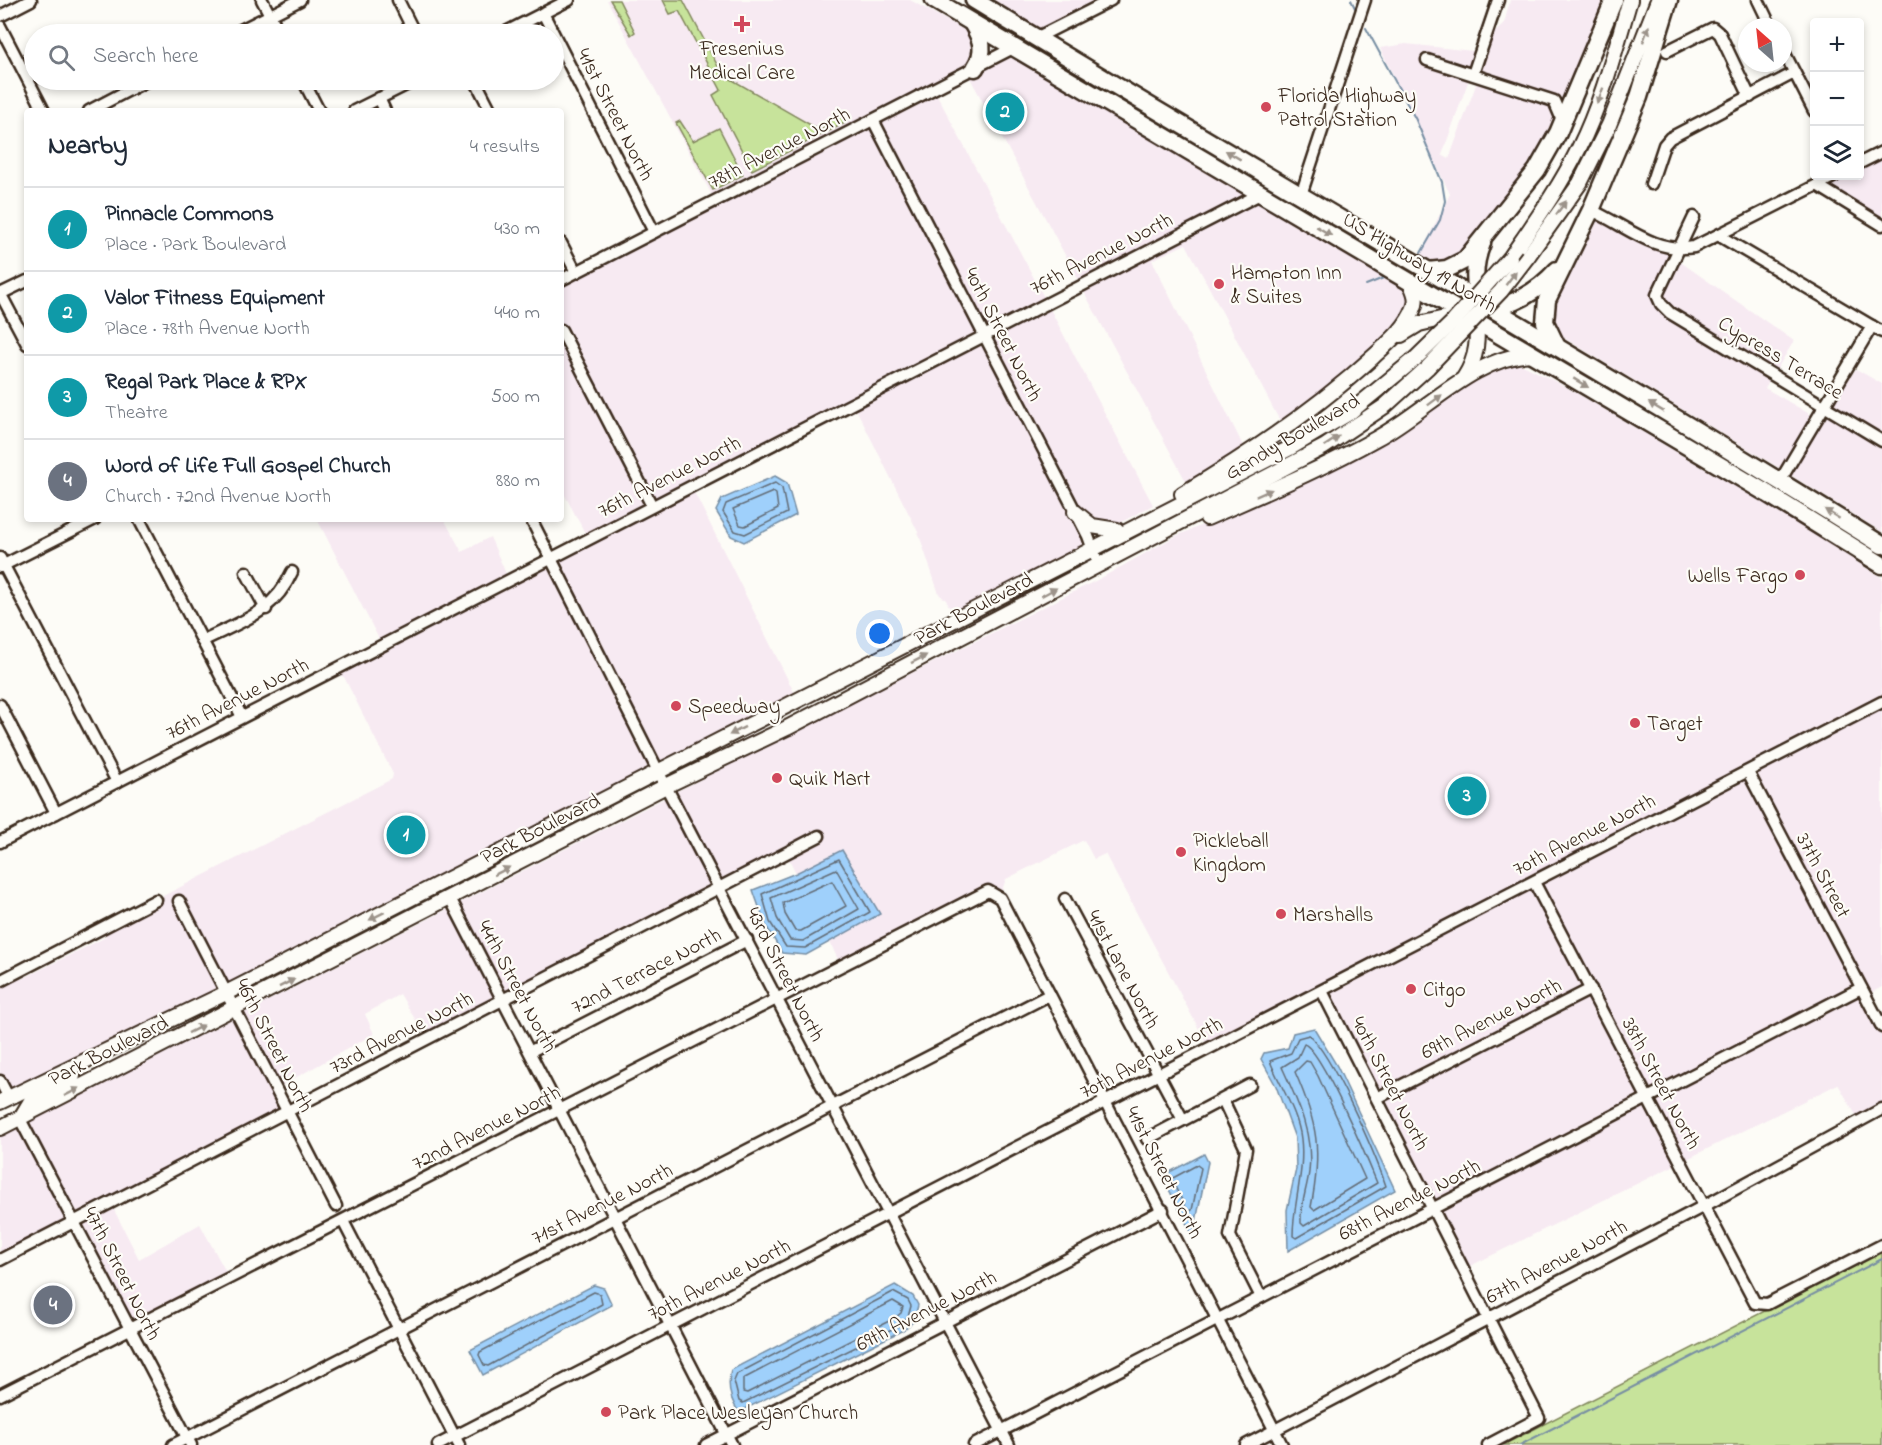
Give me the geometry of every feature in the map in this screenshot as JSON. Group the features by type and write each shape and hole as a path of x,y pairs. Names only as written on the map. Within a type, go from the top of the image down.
{"highway":[{"name":"US Highway 19 North","path":"934,0 1410,282 1474,308 1505,317 1780,481 1882,545"},
{"name":"US Highway 19 North","path":"974,0 1124,92 1428,271 1474,308 1494,331 1768,494 1882,565"},
{"path":"1428,271 1456,265 1465,260 1537,170 1563,122 1614,0"},
{"path":"1557,348 1548,330 1545,312 1547,300 1591,210 1640,97 1669,0"},
{"path":"975,68 982,57 983,50 978,26 1036,38"},
{"path":"1015,47 1033,46 1111,91 1124,92"},
{"path":"1484,236 1476,257 1474,308 1532,292 1548,280 1566,261"},
{"path":"1744,480 1762,484 1780,481"},
{"path":"1768,494 1812,501"}],"main road":[{"name":"Gandy Boulevard","path":"1091,550 1290,448 1348,413 1415,359 1454,321 1510,258 1579,149 1605,82 1630,0"},
{"name":"Gandy Boulevard","path":"1099,566 1324,447 1385,406 1428,367 1501,291 1580,183 1609,125 1658,0"},
{"path":"1391,341 1415,307 1416,295 1410,282"},
{"path":"1091,550 1102,537 1166,503 1264,443 1321,403 1391,341 1419,324 1474,308 1477,348 1473,363 1463,380"},
{"path":"1133,548 1337,460 1414,416 1463,380 1500,358 1531,354"},
{"path":"1075,512 1092,526 1117,530"},
{"name":"Park Boulevard","path":"4,1100 226,993 1091,550"},
{"name":"Park Boulevard","path":"0,1128 235,1010 666,786 787,728 1099,566"},
{"path":"883,678 882,671 892,661 977,617 994,599"},
{"path":"787,728 812,702 868,673 873,667 872,663"},
{"path":"450,898 455,885 474,872 479,863"},
{"path":"394,927 402,914 419,903 424,891"},
{"path":"20,1119 32,1098 77,1074 92,1058"},
{"path":"0,1112 4,1100"}],"street":[{"path":"0,16 31,0"},
{"path":"262,0 275,24"},
{"path":"252,24 300,0"},
{"path":"398,0 410,24"},
{"path":"522,24 569,0"},
{"path":"1036,38 1111,0"},
{"path":"1301,195 1365,0"},
{"path":"1473,74 1498,0"},
{"path":"1758,0 1767,18"},
{"name":"41st Street North","path":"543,13 549,24"},
{"path":"0,26 24,72"},
{"path":"1667,51 1713,28 1720,34 1750,97"},
{"name":"78th Avenue North","path":"564,279 1015,47"},
{"name":"41st Street North","path":"564,54 654,232"},
{"path":"1427,60 1554,101 1576,91"},
{"path":"1792,70 1810,102"},
{"path":"1651,184 1664,145 1670,138 1794,74"},
{"path":"33,90 42,108"},
{"path":"95,108 129,90"},
{"path":"308,90 317,108"},
{"path":"360,108 395,90"},
{"path":"480,90 489,108"},
{"path":"379,98 384,108"},
{"path":"1554,101 1563,122"},
{"name":"40th Street North","path":"873,120 1088,536 1091,550 1099,566"},
{"path":"1864,161 1882,152"},
{"path":"1591,210 1658,245 1680,250 1694,247 1827,180"},
{"path":"1816,185 1882,225"},
{"name":"76th Avenue North","path":"0,842 1260,194"},
{"path":"1680,250 1694,217"},
{"path":"1718,235 1877,329 1824,406 1780,481"},
{"path":"564,249 576,273"},
{"name":"Cypress Terrace","path":"1680,250 1657,295 1661,304 1670,313 1882,441"},
{"path":"24,282 0,294 24,338"},
{"path":"564,336 652,506"},
{"path":"89,522 1,563 117,782"},
{"path":"141,522 242,717"},
{"name":"43rd Street North","path":"533,522 658,771 1010,1445"},
{"path":"246,572 266,609"},
{"path":"202,641 266,609 283,591 291,572"},
{"name":"70th Avenue North","path":"438,1445 457,1441 671,1325 1882,702"},
{"path":"0,705 56,813"},
{"name":"37th Street","path":"1748,772 1882,1028"},
{"name":"73rd Avenue North","path":"0,1260 819,836"},
{"name":"38th Street North","path":"1534,882 1755,1303 1767,1304 1882,1245"},
{"name":"41st Street North","path":"988,891 1000,898 1049,995 1107,1101 1282,1445"},
{"name":"72nd Avenue North","path":"0,1395 988,891"},
{"name":"44th Street North","path":"450,898 531,1051 732,1445"},
{"name":"41st Lane North","path":"1065,899 1183,1120"},
{"path":"0,981 156,900"},
{"name":"46th Street North","path":"179,902 336,1206"},
{"name":"72nd Terrace North","path":"531,1051 747,940"},
{"name":"68th Avenue North","path":"974,1445 1862,988"},
{"name":"69th Avenue North","path":"1377,1098 1591,989"},
{"name":"40th Street North","path":"1322,991 1539,1418 1488,1445"},
{"name":"71st Avenue North","path":"173,1445 189,1441 399,1329 1049,995"},
{"path":"0,1081 4,1100"},
{"path":"1147,1139 1250,1085"},
{"path":"1223,1100 1246,1149 1230,1236 1261,1297"},
{"name":"67th Avenue North","path":"1246,1445 1704,1206 1882,1109"},
{"name":"47th Street North","path":"20,1119 189,1441"},
{"name":"69th Avenue North","path":"706,1445 1163,1210"},
{"path":"343,1221 457,1441"}],"shaded area":[{"path":"607,0 910,0 975,36 978,41 972,65 713,197"},
{"path":"992,0 1101,0 1041,31"},
{"path":"1510,0 1609,0 1568,101 1480,73 1492,35 1504,24"},
{"path":"1406,44 1473,51 1479,47 1472,70 1424,55 1422,63 1469,79 1442,155 1449,159 1477,82 1565,109 1533,167 1462,256 1438,265 1420,254 1450,194 1380,48"},
{"path":"1010,55 1147,131 1249,194 1079,281 969,76"},
{"path":"936,93 1045,299 985,330 879,123"},
{"path":"871,126 977,334 586,535 564,494 564,284"},
{"path":"1882,158 1882,220 1826,186 1838,180 1864,180 1864,167"},
{"path":"1259,200 1407,292 1411,299 1408,309 1390,333 1309,405 1282,425 1186,244 1152,260 1245,450 1188,485 1083,290"},
{"path":"1596,217 1672,255 1653,293 1659,310 1770,379 1765,388 1813,416 1781,469 1554,332 1552,328 1555,296"},
{"path":"1679,261 1794,341 1775,372 1673,309 1664,301 1661,295"},
{"path":"1049,307 1153,505 1116,525 1101,524 1079,509 989,338"},
{"path":"982,342 1084,537 1086,546 953,614 946,600 939,594 918,532 855,407"},
{"path":"1513,360 1568,388 1790,519 1882,578 1882,697 1207,1044 1105,854 1094,859 1084,840 1006,879 1002,890 998,892 986,885 839,962 829,940 880,914 842,850 796,873 788,857 825,838 821,830 722,882 674,793 1101,578 1176,536 1205,524"},
{"path":"1856,369 1882,384 1882,436 1830,405"},
{"path":"1825,412 1882,446 1882,532 1789,474"},
{"path":"693,490 795,694 659,764 557,561"},
{"path":"319,522 446,522 462,552 490,537 507,576 380,641"},
{"path":"550,564 652,768 228,987 180,896 173,900 220,991 10,1092 0,1072 0,986 20,976 22,979 106,937 104,933 161,903 159,898 392,779 393,774 344,677 339,675 129,781"},
{"path":"1882,707 1882,987 1872,992 1882,1018 1754,774"},
{"path":"1747,778 1856,986 1649,1092 1540,884"},
{"path":"667,797 715,886 506,994 458,904"},
{"path":"1533,888 1585,987 1378,1092 1328,993"},
{"path":"450,908 498,998 425,1036 400,994 365,1014 374,1034 279,1087 242,1014"},
{"path":"1860,994 1882,1036 1882,1103 1857,1117 1838,1084 1685,1160 1654,1100"},
{"path":"1589,995 1642,1096 1435,1202 1383,1100"},
{"path":"234,1018 282,1110 77,1216 27,1123"},
{"path":"1646,1104 1677,1164 1468,1267 1439,1211"},
{"path":"20,1127 69,1220 0,1255 0,1137"},
{"path":"113,1208 139,1259 200,1224 227,1274 131,1321 81,1225"}],"green space":[{"path":"610,0 619,0 635,32 631,35"},
{"path":"663,0 683,0 722,74 821,131 836,114 846,118 845,123 752,170 713,95 721,90 679,11 670,14"},
{"path":"680,121 693,141 719,128 743,175 713,190 676,123"},
{"path":"1882,1251 1882,1445 1503,1445"}],"water":[{"path":"775,476 787,483 796,515 744,542 731,536 716,511 722,499"},
{"path":"842,850 880,914 806,955 782,953 765,924 753,890 796,873"},
{"path":"1314,1028 1337,1066 1395,1190 1288,1251 1287,1210 1296,1169 1295,1138 1276,1086 1261,1059 1264,1053 1288,1048 1293,1033"},
{"path":"1204,1154 1208,1162 1193,1236 1162,1176"},
{"path":"594,1285 604,1288 612,1305 483,1375 470,1350"},
{"path":"895,1285 913,1296 918,1305 914,1321 903,1330 739,1412 730,1392 731,1370"}],"waterway":[{"path":"1351,0 1355,8"},
{"path":"1366,28 1416,120 1442,182 1445,201 1440,220 1421,253"},
{"path":"1366,285 1386,277"},
{"path":"1520,1445 1882,1259"}],"place":[{"name":"Fresenius Medical Care","path":"742,24"},
{"name":"Florida Highway Patrol Station","path":"1266,107"},
{"name":"Valor Fitness Equipment","path":"1005,112"},
{"name":"Hampton Inn & Suites","path":"1219,284"},
{"name":"Wells Fargo","path":"1800,575"},
{"name":"Speedway","path":"676,706"},
{"name":"Target","path":"1635,723"},
{"name":"Quik Mart","path":"777,778"},
{"name":"Regal Park Place & RPX","path":"1467,796"},
{"name":"Pinnacle Commons","path":"406,835"},
{"name":"Pickleball Kingdom","path":"1181,852"},
{"name":"Marshalls","path":"1281,914"},
{"name":"Citgo","path":"1411,989"},
{"name":"Word of Life Full Gospel Church","path":"53,1305"},
{"name":"Park Place Wesleyan Church","path":"606,1412"}]}
